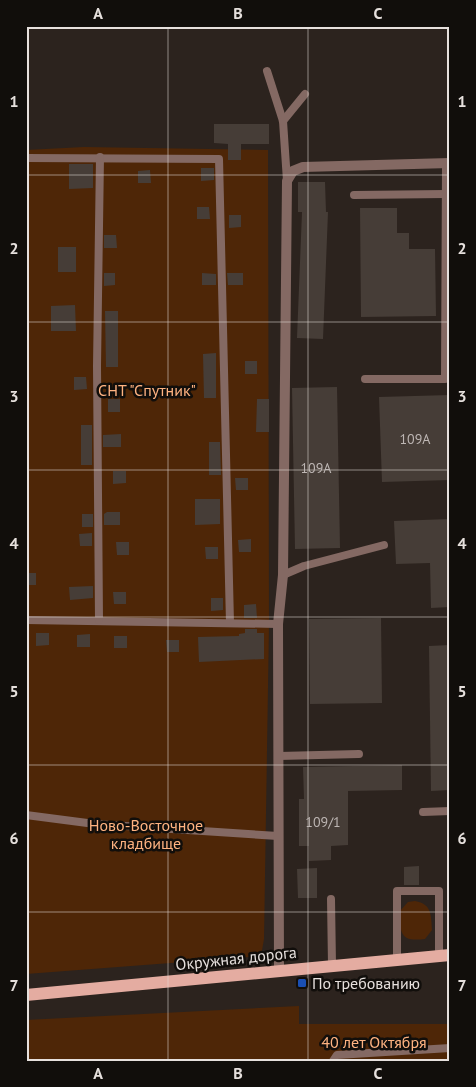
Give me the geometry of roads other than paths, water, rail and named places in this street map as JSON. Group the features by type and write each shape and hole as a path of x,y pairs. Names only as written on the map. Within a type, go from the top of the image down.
{"main road":[{"name":"Окружная дорога","path":"26,995 445,955"}],"street":[{"path":"278,970 278,624 283,575 287,181 293,171 303,167 448,163"}],"lane":[{"path":"267,72 283,121 287,181"},
{"path":"283,121 305,94"},
{"path":"99,620 97,357 100,157"},
{"path":"26,158 219,159 230,623"},
{"path":"364,379 445,379 448,248 446,194 448,163"},
{"path":"354,195 446,194"},
{"path":"283,575 304,566 384,545"},
{"path":"26,620 278,624"},
{"path":"279,756 359,754"},
{"path":"424,812 450,811"},
{"path":"26,815 95,824 278,836"},
{"path":"397,959 397,891 439,891 445,955"},
{"path":"332,899 332,965"},
{"path":"333,1061 336,1055 450,1048"}],"place":[{"name":"По требованию","path":"302,983"}],"park label":[{"name":"СНТ \"Спутник\"","path":"147,390"},
{"name":"Ново-Восточное кладбище","path":"146,834"},
{"name":"40 лет Октября","path":"374,1042"}]}
